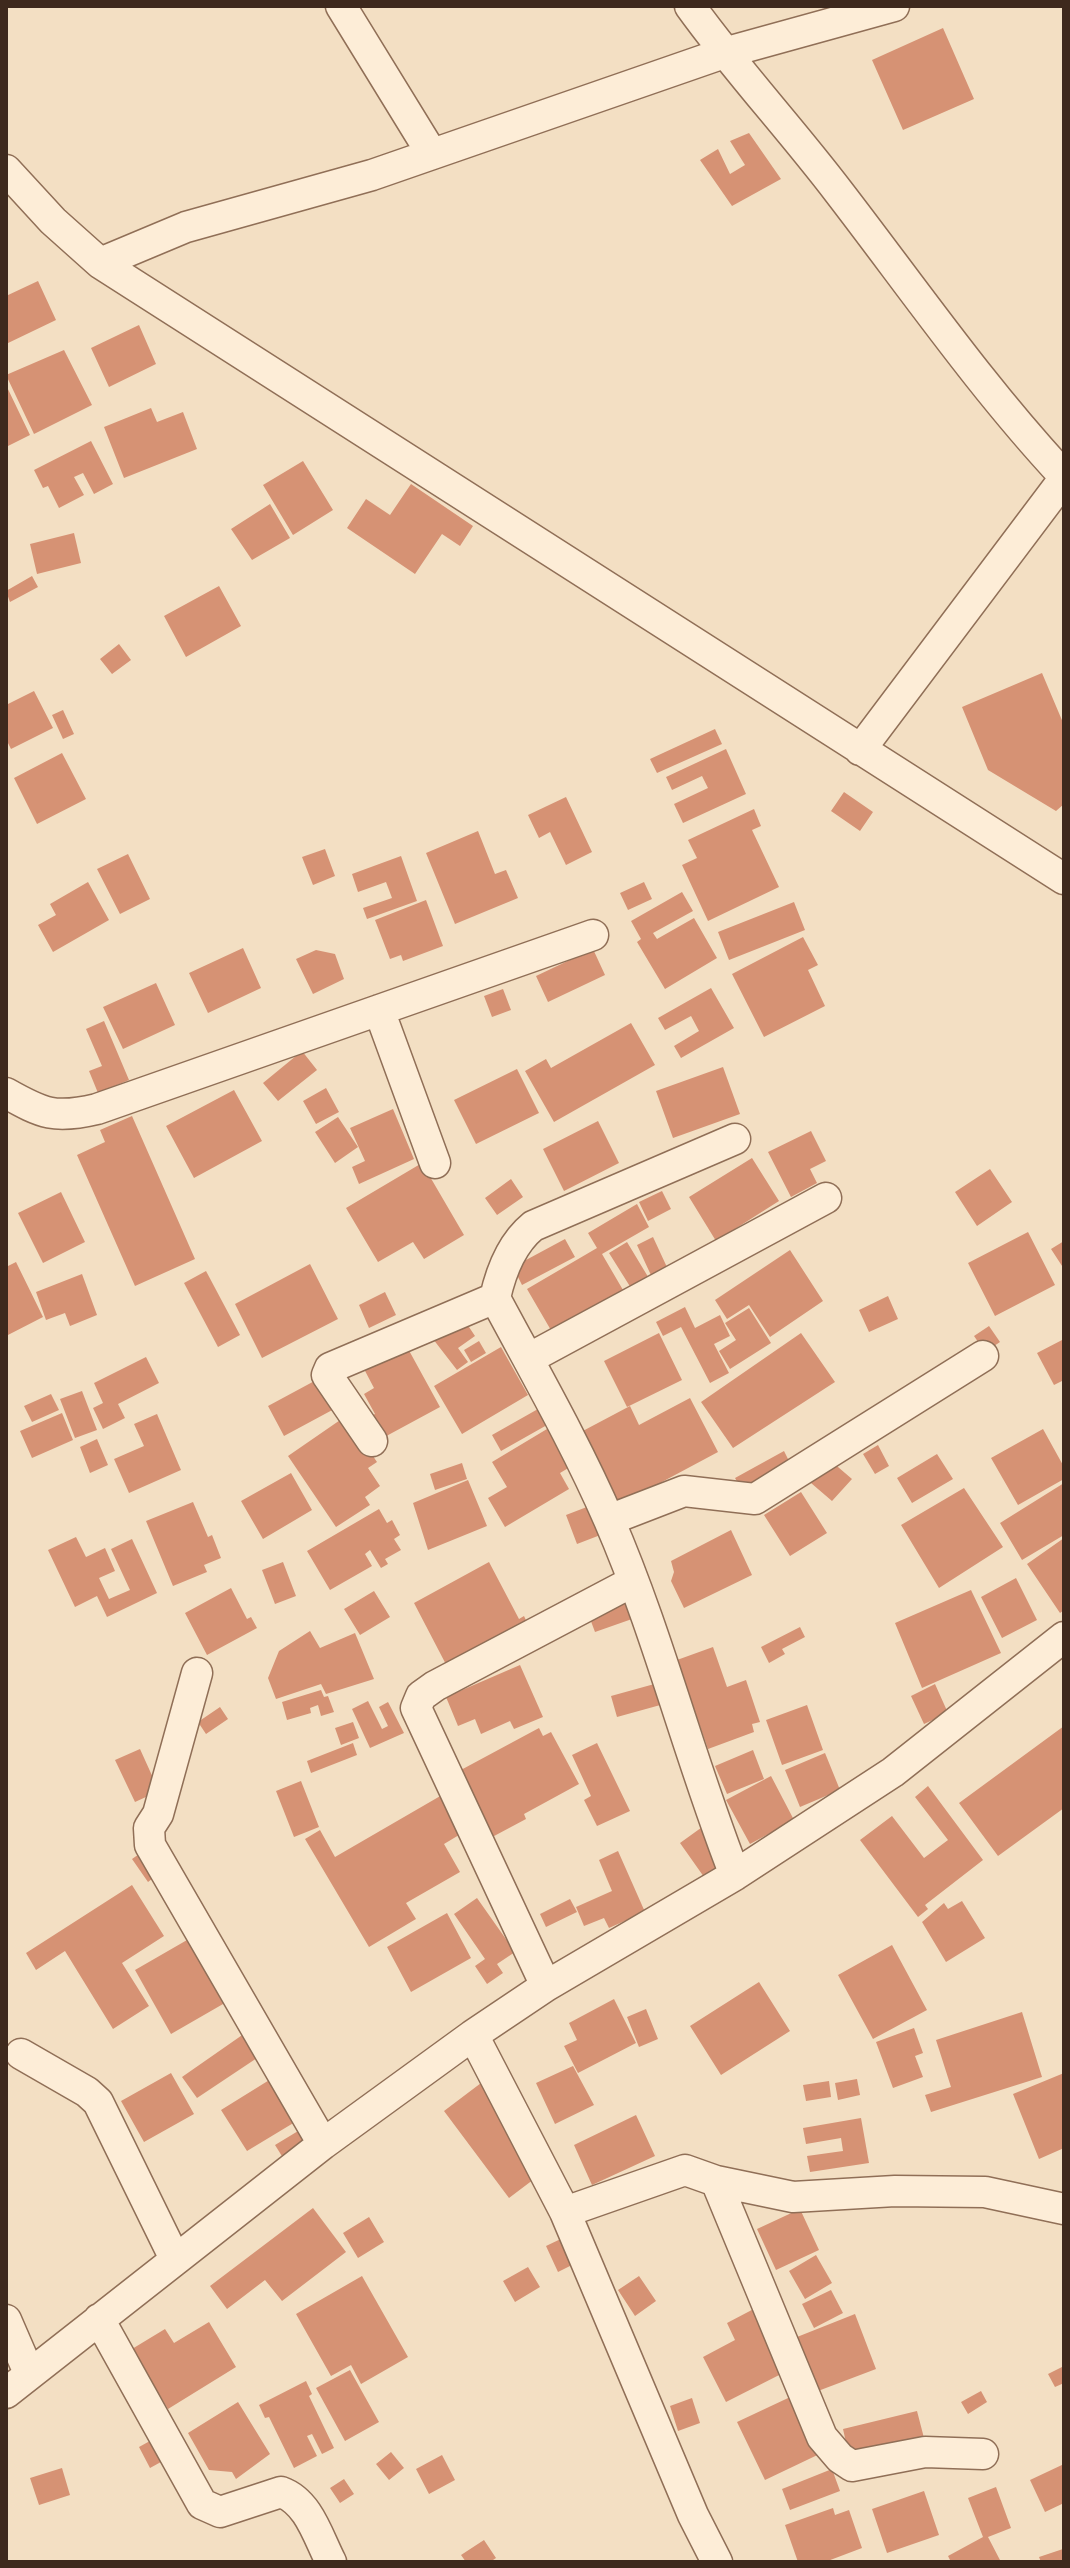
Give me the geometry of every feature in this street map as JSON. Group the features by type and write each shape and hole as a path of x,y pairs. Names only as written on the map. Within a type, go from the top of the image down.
{"street":[{"path":"341,6 432,154"},
{"path":"690,6 724,53 839,192 1006,414 1064,477 860,750"},
{"path":"100,263 186,227 372,175 724,53 894,6"},
{"path":"6,170 53,221 100,263 1064,879"},
{"path":"6,1093 41,1113 66,1116 97,1109 593,935"},
{"path":"379,1010 435,1163"},
{"path":"735,1139 533,1226 523,1235 503,1266 495,1298 609,1520 702,1790 735,1875"},
{"path":"528,1359 826,1198"},
{"path":"372,1441 327,1375 330,1368 495,1298"},
{"path":"609,1520 684,1491 755,1499 983,1356"},
{"path":"546,1986 416,1708 421,1696 435,1686 632,1582"},
{"path":"6,2393 323,2144 473,2035 546,1986 735,1875 893,1772 1064,1637"},
{"path":"197,1673 158,1814 149,1828 150,1845 323,2144"},
{"path":"473,2035 565,2212 693,2515 717,2562"},
{"path":"21,2054 87,2092 98,2102 175,2259"},
{"path":"565,2212 685,2170 716,2181 808,2198 895,2191 985,2192 1064,2209"},
{"path":"716,2181 822,2437 840,2458 852,2466 866,2466 925,2452 983,2454"},
{"path":"99,2319 202,2504 220,2512 281,2492 291,2495 301,2502 331,2562"},
{"path":"6,2320 29,2373"}],"building":[{"path":"943,28 974,99 903,130 872,60"},
{"path":"749,133 781,179 732,206 700,160 718,149 730,174 745,165 730,141"},
{"path":"38,281 56,320 6,344 6,296"},
{"path":"139,325 156,364 109,387 91,348"},
{"path":"64,350 92,405 34,434 6,375"},
{"path":"6,385 30,435 6,447"},
{"path":"151,408 157,422 183,412 197,449 124,478 104,427"},
{"path":"91,441 113,484 94,494 83,473 74,477 84,495 59,508 48,486 43,488 34,470"},
{"path":"303,461 333,510 293,535 263,485"},
{"path":"411,484 473,526 460,546 442,534 415,574 347,528 366,499 390,515"},
{"path":"270,504 290,538 252,560 231,529"},
{"path":"74,533 81,563 37,574 30,544"},
{"path":"32,576 38,587 10,602 6,591"},
{"path":"219,586 241,626 186,657 164,616"},
{"path":"119,644 131,660 112,674 100,659"},
{"path":"1042,673 1064,725 1064,804 1056,811 988,770 962,707"},
{"path":"34,691 53,728 11,749 6,739 6,705"},
{"path":"63,710 74,734 63,739 52,715"},
{"path":"715,729 722,744 657,773 650,759"},
{"path":"726,749 746,794 683,823 674,804 708,788 702,776 672,790 666,777"},
{"path":"62,753 86,799 37,824 14,778"},
{"path":"844,792 873,812 860,831 831,811"},
{"path":"566,797 592,852 566,865 550,832 539,838 528,815"},
{"path":"754,809 761,826 752,830 779,887 708,921 682,865 697,858 688,840"},
{"path":"478,831 495,874 506,870 518,898 455,924 426,853"},
{"path":"325,849 335,876 313,885 302,857"},
{"path":"128,854 150,899 120,914 97,869"},
{"path":"401,856 417,901 367,919 363,908 392,898 386,882 358,892 352,874"},
{"path":"88,882 109,920 53,952 38,925 56,915 50,904"},
{"path":"644,882 652,899 628,910 620,893"},
{"path":"682,892 693,911 653,933 657,939 694,918 717,958 665,989 637,942 641,939 631,921"},
{"path":"426,900 443,946 403,961 401,955 390,959 375,920"},
{"path":"794,902 805,930 729,960 718,932"},
{"path":"803,937 818,965 808,970 825,1006 764,1037 732,974"},
{"path":"243,948 261,988 208,1013 189,973"},
{"path":"593,949 605,975 548,1002 536,976"},
{"path":"316,950 335,954 344,979 313,994 296,959"},
{"path":"156,983 175,1025 123,1049 103,1007"},
{"path":"711,988 734,1028 681,1058 674,1046 699,1031 691,1016 665,1030 658,1018"},
{"path":"503,989 511,1010 492,1017 484,996"},
{"path":"104,1021 129,1080 98,1093 89,1071 102,1066 86,1029"},
{"path":"631,1023 655,1065 554,1122 525,1071 546,1059 551,1068"},
{"path":"302,1051 317,1070 278,1101 263,1083"},
{"path":"723,1067 740,1114 673,1138 656,1091"},
{"path":"517,1069 539,1113 476,1144 454,1100"},
{"path":"326,1088 339,1112 316,1124 303,1101"},
{"path":"234,1090 262,1141 194,1178 166,1126"},
{"path":"393,1109 414,1159 359,1184 352,1167 365,1161 350,1128"},
{"path":"132,1116 195,1259 135,1286 77,1155 105,1142 100,1130"},
{"path":"338,1117 358,1147 335,1163 315,1132"},
{"path":"598,1121 619,1163 564,1191 543,1149"},
{"path":"811,1131 826,1161 810,1169 817,1183 791,1197 768,1152"},
{"path":"752,1158 779,1201 716,1241 689,1197"},
{"path":"422,1163 464,1235 424,1259 413,1242 378,1262 346,1208"},
{"path":"990,1169 1012,1202 977,1226 955,1192"},
{"path":"511,1179 523,1197 497,1215 485,1198"},
{"path":"662,1191 671,1209 648,1221 639,1202"},
{"path":"61,1192 85,1242 43,1263 18,1213"},
{"path":"637,1204 649,1227 602,1254 623,1290 552,1332 527,1289 597,1248 588,1233"},
{"path":"1028,1232 1055,1285 995,1316 968,1263"},
{"path":"653,1237 672,1278 656,1286 637,1245"},
{"path":"565,1239 575,1257 522,1285 513,1267"},
{"path":"1064,1241 1064,1269 1051,1249"},
{"path":"627,1242 653,1285 636,1296 609,1253"},
{"path":"790,1250 823,1301 770,1337 749,1305 727,1319 715,1300"},
{"path":"16,1262 43,1317 6,1336 6,1267"},
{"path":"310,1264 338,1319 262,1358 235,1304"},
{"path":"206,1271 240,1335 218,1347 184,1283"},
{"path":"82,1274 97,1315 70,1326 65,1313 46,1320 36,1292"},
{"path":"385,1292 396,1315 369,1328 359,1305"},
{"path":"888,1296 898,1319 869,1332 859,1310"},
{"path":"685,1307 695,1328 720,1315 730,1336 714,1344 729,1373 710,1383 681,1327 663,1336 656,1322"},
{"path":"749,1308 771,1343 730,1369 719,1351 736,1340 725,1323"},
{"path":"463,1318 475,1336 458,1348 468,1362 457,1370 433,1339"},
{"path":"989,1326 1000,1342 985,1352 974,1336"},
{"path":"659,1333 682,1380 627,1407 604,1361"},
{"path":"801,1333 835,1382 733,1448 701,1402"},
{"path":"1064,1339 1064,1380 1054,1385 1037,1353"},
{"path":"479,1341 486,1353 471,1362 464,1350"},
{"path":"406,1345 440,1407 379,1440 367,1418 375,1414 364,1394 374,1388 364,1369"},
{"path":"501,1347 528,1395 462,1434 434,1386"},
{"path":"146,1357 159,1383 118,1404 125,1418 103,1429 93,1408 103,1403 94,1383"},
{"path":"320,1378 336,1408 284,1436 268,1406"},
{"path":"82,1391 97,1430 75,1438 60,1399"},
{"path":"51,1394 59,1410 32,1422 24,1406"},
{"path":"690,1398 718,1452 617,1506 579,1433 630,1406 639,1425"},
{"path":"538,1409 547,1425 501,1451 492,1435"},
{"path":"62,1413 73,1440 32,1458 20,1431"},
{"path":"157,1414 181,1470 129,1493 114,1459 144,1446 134,1424"},
{"path":"346,1416 377,1462 368,1468 380,1486 365,1497 370,1505 336,1527 288,1456"},
{"path":"552,1426 575,1464 560,1473 569,1489 505,1527 488,1498 507,1487 492,1462"},
{"path":"1043,1429 1064,1467 1064,1479 1018,1505 991,1458"},
{"path":"97,1439 108,1465 90,1473 80,1447"},
{"path":"878,1445 889,1466 875,1474 863,1454"},
{"path":"784,1451 793,1469 745,1495 735,1478"},
{"path":"937,1454 953,1479 912,1503 897,1478"},
{"path":"831,1461 852,1479 832,1501 811,1483"},
{"path":"462,1463 467,1479 435,1490 430,1474"},
{"path":"291,1473 312,1510 263,1539 241,1501"},
{"path":"468,1480 487,1526 428,1550 413,1503"},
{"path":"1064,1483 1064,1535 1022,1560 1000,1523"},
{"path":"964,1488 1003,1547 939,1588 901,1525"},
{"path":"801,1492 827,1533 790,1556 764,1515"},
{"path":"193,1502 221,1558 204,1565 207,1572 173,1586 146,1521"},
{"path":"592,1505 603,1534 577,1544 566,1515"},
{"path":"379,1509 387,1523 392,1520 400,1535 394,1539 401,1550 385,1559 388,1564 381,1568 370,1550 365,1554 372,1566 330,1590 307,1551"},
{"path":"731,1530 752,1575 684,1608 671,1581 674,1572 671,1561"},
{"path":"76,1537 86,1557 105,1548 115,1571 99,1578 109,1599 130,1590 111,1549 132,1539 157,1593 107,1617 97,1596 75,1607 48,1550"},
{"path":"1064,1538 1064,1610 1060,1613 1027,1564"},
{"path":"283,1562 296,1596 275,1604 262,1570"},
{"path":"489,1562 519,1619 524,1616 531,1631 451,1674 414,1603"},
{"path":"1016,1578 1037,1620 1002,1638 981,1597"},
{"path":"231,1588 247,1619 251,1617 257,1628 207,1655 185,1613"},
{"path":"971,1590 1001,1653 922,1688 895,1623"},
{"path":"374,1591 390,1617 360,1635 344,1609"},
{"path":"624,1595 632,1619 595,1632 586,1608"},
{"path":"800,1627 805,1637 782,1649 785,1654 769,1663 761,1647"},
{"path":"310,1631 320,1648 355,1633 374,1679 326,1694 321,1684 276,1699 268,1678 279,1651"},
{"path":"713,1647 727,1687 746,1680 760,1722 752,1724 754,1732 708,1749 677,1660"},
{"path":"520,1665 543,1717 514,1729 510,1721 481,1734 475,1719 458,1726 446,1697"},
{"path":"658,1683 664,1704 617,1717 611,1696"},
{"path":"935,1684 948,1713 924,1724 911,1696"},
{"path":"321,1690 324,1697 328,1696 334,1712 321,1716 318,1705 310,1708 311,1713 287,1720 282,1702"},
{"path":"368,1701 382,1729 388,1726 379,1707 388,1702 404,1733 370,1748 352,1709"},
{"path":"807,1705 823,1750 782,1765 766,1720"},
{"path":"220,1707 228,1719 206,1734 198,1722"},
{"path":"353,1722 359,1738 341,1745 335,1728"},
{"path":"1064,1726 1064,1808 998,1856 959,1803"},
{"path":"539,1728 543,1736 551,1732 579,1784 524,1814 526,1819 481,1843 446,1778"},
{"path":"353,1743 357,1755 311,1773 307,1761"},
{"path":"597,1743 630,1811 597,1826 584,1800 591,1796 572,1755"},
{"path":"140,1749 159,1791 135,1802 115,1760"},
{"path":"753,1750 764,1779 727,1794 715,1766"},
{"path":"825,1753 840,1790 800,1807 785,1770"},
{"path":"771,1776 794,1820 750,1844 726,1800"},
{"path":"301,1781 319,1827 294,1837 276,1791"},
{"path":"928,1786 983,1860 925,1905 928,1909 918,1917 860,1840 892,1816 924,1858 948,1840 915,1797"},
{"path":"442,1795 464,1832 444,1844 460,1872 406,1903 416,1919 369,1947 305,1839 320,1830 335,1857"},
{"path":"705,1825 729,1859 704,1877 680,1843"},
{"path":"145,1850 161,1872 148,1882 132,1859"},
{"path":"618,1851 645,1912 609,1928 604,1918 584,1926 576,1907 612,1891 599,1860"},
{"path":"132,1885 164,1936 122,1963 149,2006 113,2029 65,1951 36,1970 26,1953"},
{"path":"477,1898 515,1952 497,1964 503,1973 487,1984 475,1966 485,1959 454,1914"},
{"path":"570,1899 577,1912 546,1927 540,1914"},
{"path":"962,1901 985,1938 946,1962 922,1922 944,1903 948,1909"},
{"path":"447,1913 471,1958 411,1992 387,1947"},
{"path":"194,1936 230,2000 171,2034 135,1970"},
{"path":"892,1945 927,2010 873,2039 838,1975"},
{"path":"759,1982 790,2031 721,2075 690,2026"},
{"path":"614,1999 636,2043 578,2073 564,2046 577,2040 569,2023"},
{"path":"646,2009 658,2039 639,2047 627,2017"},
{"path":"1022,2012 1042,2077 931,2112 925,2095 951,2087 936,2040"},
{"path":"914,2028 923,2053 915,2056 923,2077 893,2088 876,2042"},
{"path":"248,2031 263,2054 197,2098 182,2077"},
{"path":"573,2066 594,2105 555,2124 536,2083"},
{"path":"171,2073 194,2114 144,2142 121,2101"},
{"path":"1064,2073 1064,2148 1039,2159 1013,2094"},
{"path":"279,2074 305,2116 247,2151 221,2110"},
{"path":"857,2079 860,2095 838,2100 835,2083"},
{"path":"485,2080 550,2167 509,2198 444,2111"},
{"path":"829,2081 831,2097 806,2101 803,2085"},
{"path":"636,2115 655,2156 592,2185 574,2145"},
{"path":"861,2118 869,2163 810,2172 807,2156 843,2151 841,2138 806,2144 803,2128"},
{"path":"308,2125 318,2141 285,2161 275,2145"},
{"path":"313,2208 346,2252 282,2301 265,2280 227,2309 210,2286"},
{"path":"800,2209 819,2250 776,2270 757,2229"},
{"path":"369,2217 384,2242 358,2258 343,2233"},
{"path":"567,2236 578,2262 558,2272 546,2246"},
{"path":"816,2255 832,2283 805,2299 789,2271"},
{"path":"528,2267 540,2287 515,2302 503,2281"},
{"path":"362,2276 408,2357 361,2384 351,2365 331,2376 296,2314"},
{"path":"639,2276 656,2301 635,2316 618,2290"},
{"path":"831,2290 843,2313 814,2328 802,2304"},
{"path":"767,2302 789,2370 726,2402 703,2357 735,2340 727,2323"},
{"path":"855,2314 876,2369 818,2391 797,2337"},
{"path":"209,2322 236,2367 168,2409 132,2349 165,2329 174,2343"},
{"path":"1064,2366 1064,2383 1055,2387 1048,2374"},
{"path":"350,2370 379,2422 345,2441 316,2388"},
{"path":"306,2381 312,2394 309,2396 334,2448 322,2454 312,2434 307,2436 317,2456 294,2468 269,2417 265,2418 259,2405"},
{"path":"803,2391 830,2449 765,2480 737,2422"},
{"path":"981,2391 987,2402 968,2414 961,2402"},
{"path":"692,2398 700,2423 678,2431 670,2406"},
{"path":"238,2402 270,2454 236,2479 232,2472 209,2470 188,2433"},
{"path":"917,2411 924,2438 849,2456 843,2429"},
{"path":"159,2436 170,2457 150,2468 139,2447"},
{"path":"391,2452 404,2468 389,2480 376,2464"},
{"path":"442,2455 455,2480 429,2494 416,2469"},
{"path":"1064,2464 1064,2503 1045,2512 1030,2480"},
{"path":"62,2468 70,2495 39,2505 30,2478"},
{"path":"832,2469 840,2491 790,2510 782,2489"},
{"path":"344,2479 354,2494 340,2503 330,2488"},
{"path":"996,2487 1011,2528 988,2537 1001,2562 951,2562 948,2556 983,2537 968,2498"},
{"path":"924,2491 939,2535 887,2553 872,2509"},
{"path":"833,2508 835,2515 849,2510 862,2548 825,2562 798,2562 785,2525"},
{"path":"484,2540 496,2558 490,2562 466,2562 461,2555"},
{"path":"1063,2549 1064,2562 1041,2562 1039,2557"}]}
